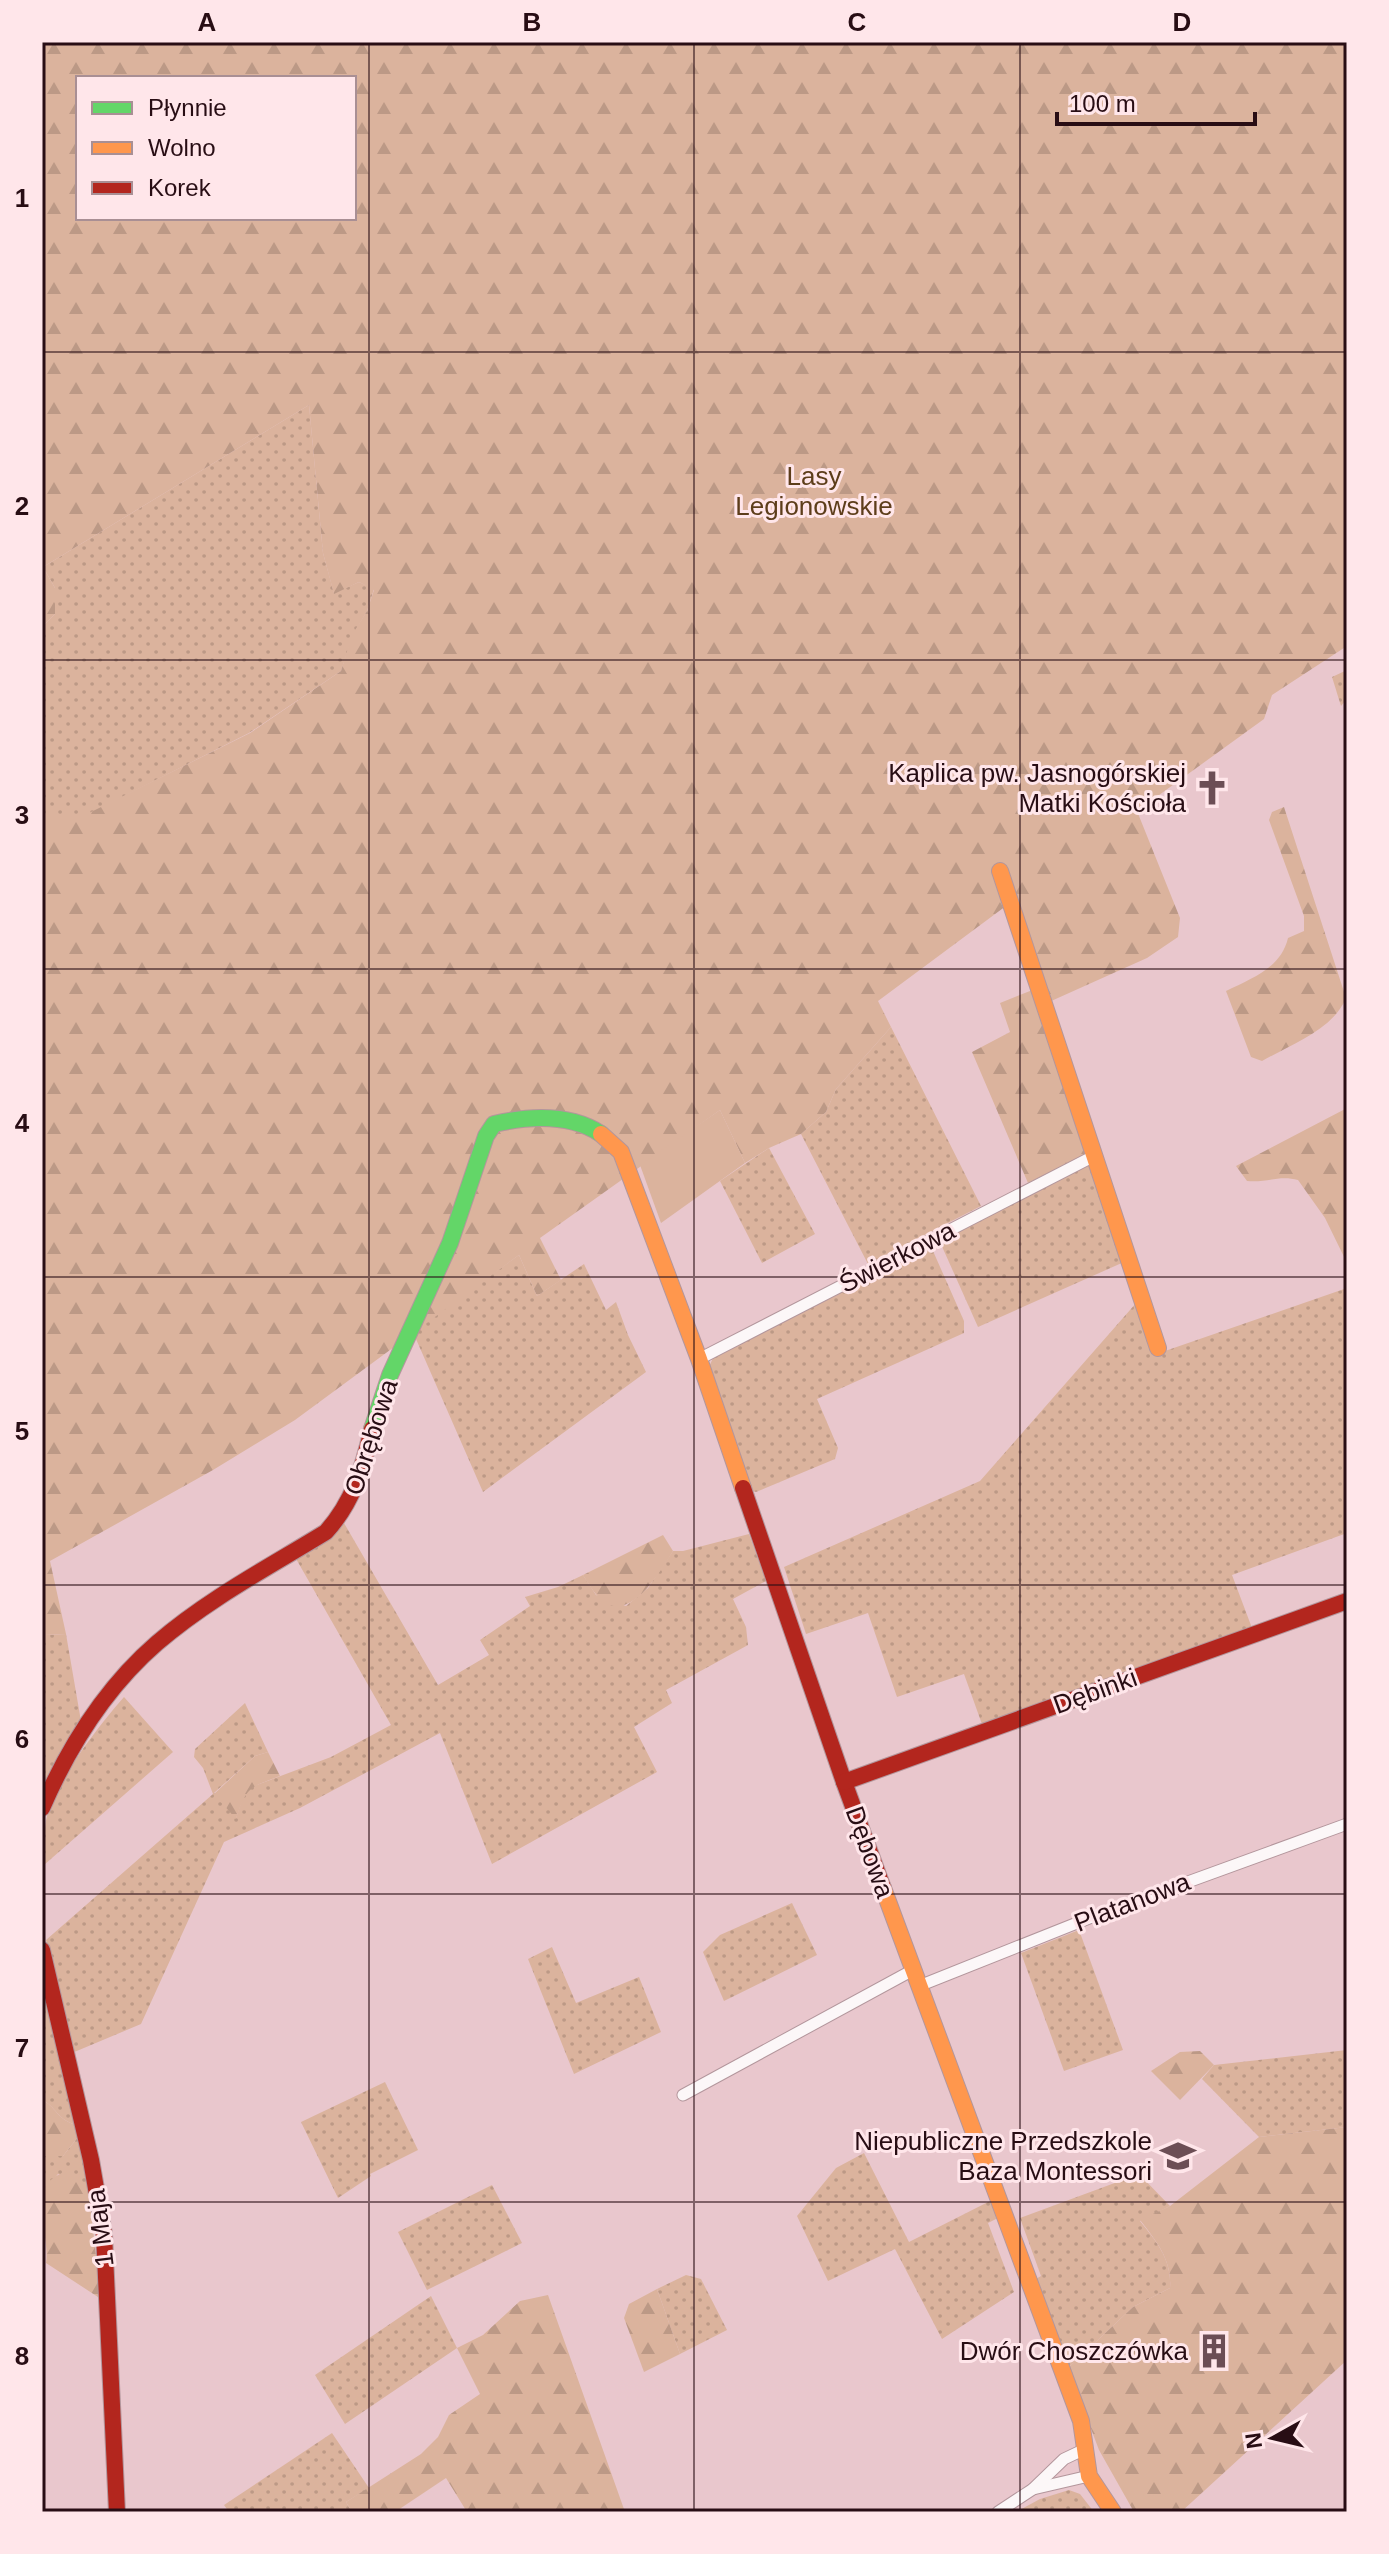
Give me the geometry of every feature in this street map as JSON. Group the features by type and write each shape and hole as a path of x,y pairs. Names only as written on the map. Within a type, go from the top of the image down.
{"street":[{"path":"1000,871 1158,1348"},
{"name":"Obrębowa","path":"42,1808 86,1724 157,1642 195,1614 326,1532 340,1519 361,1478 381,1397 444,1256 486,1136 494,1124 509,1120 564,1119 592,1128 612,1141 621,1152 635,1187"},
{"name":"Świerkowa","path":"699,1359 1094,1156"},
{"name":"Dębowa","path":"635,1187 699,1359 844,1782 1081,2421 1089,2476 1113,2512"},
{"name":"Dębinki","path":"844,1782 1347,1601"},
{"name":"Platanowa","path":"683,2095 916,1978 1347,1824"},
{"name":"1 Maja","path":"42,1950 91,2160 104,2234 117,2512"},
{"path":"998,2512 1033,2489 1064,2459 1085,2449"},
{"path":"1033,2489 1089,2476"}],"green space":[{"name":"Lasy Legionowskie","path":"42,42 1347,42 1347,646 1272,695 1264,719 1137,811 1180,918 1178,937 1147,958 1049,1002 1014,900 878,1001 891,1027 836,1089 826,1112 801,1134 745,1163 720,1110 540,1238 561,1280 537,1296 519,1255 295,1420 213,1470 50,1561 66,1634 45,1635 42,1630 42,815 81,817 250,733 341,671 352,635 367,611 374,590 359,582 334,594 323,553 309,405 43,567 55,588 55,614 42,627"},
{"path":"309,405 323,553 334,593 359,582 374,589 341,671 249,733 81,818 44,817 42,627 55,614 55,588 43,567"},
{"path":"1347,670 1347,699 1341,706 1332,677"},
{"path":"1284,807 1346,998 1340,1009 1321,1028 1262,1061 1251,1057 1226,991 1272,965 1288,938 1304,931 1304,916 1269,820 1272,812"},
{"path":"1035,989 1087,1148 1084,1155 1028,1183 972,1052 1010,1032 1000,1003"},
{"path":"891,1027 981,1206 868,1264 801,1134 826,1112 836,1089"},
{"path":"1347,1108 1347,1263 1325,1218 1298,1180 1247,1181 1236,1166"},
{"path":"720,1110 745,1163 661,1223 640,1165"},
{"path":"769,1148 815,1234 762,1263 720,1181"},
{"path":"1086,1165 1093,1166 1124,1262 978,1327 940,1242"},
{"path":"927,1249 933,1251 964,1321 964,1333 817,1399 838,1448 835,1459 753,1491 708,1369 713,1358"},
{"path":"519,1255 537,1296 584,1264 606,1310 616,1302 646,1372 483,1492 416,1339 418,1327"},
{"path":"1347,1288 1347,1533 1232,1575 1252,1628 983,1727 964,1674 897,1697 868,1613 806,1634 784,1567 980,1481 1137,1302 1165,1351"},
{"path":"344,1523 438,1685 489,1655 480,1640 530,1606 525,1597 583,1575 596,1595 626,1606 648,1588 673,1551 749,1534 766,1581 733,1599 746,1627 748,1645 666,1690 672,1703 634,1727 657,1772 492,1864 440,1733 300,1808 224,1842 141,2024 72,2053 46,1940 213,1794 203,1768 194,1757 195,1749 245,1703 268,1752 255,1756 214,1793 236,1818 244,1794 254,1786 331,1757 391,1725 295,1557"},
{"path":"663,1535 673,1551 637,1598 618,1606 608,1604 597,1596 583,1575"},
{"path":"42,1630 46,1635 66,1634 82,1727 42,1785"},
{"path":"124,1697 173,1752 44,1865 47,1816 59,1786"},
{"path":"268,1752 280,1776 250,1790 236,1819 214,1794 255,1756"},
{"path":"792,1903 817,1955 724,2001 703,1952 720,1935"},
{"path":"1079,1930 1123,2050 1064,2071 1021,1953"},
{"path":"552,1947 576,2003 639,1977 661,2032 574,2074 528,1959"},
{"path":"42,1992 59,2049 76,2125 42,2100"},
{"path":"1347,2050 1347,2127 1259,2137 1202,2079 1214,2065"},
{"path":"1200,2051 1214,2065 1180,2100 1151,2071 1180,2052"},
{"path":"385,2082 418,2150 370,2174 338,2198 301,2122"},
{"path":"42,2100 76,2125 78,2137 63,2156 42,2156"},
{"path":"1347,2127 1347,2360 1181,2512 1134,2512 1099,2450 1068,2368 1133,2307 1170,2288 1166,2260 1140,2220 1170,2206 1259,2137"},
{"path":"78,2137 88,2186 58,2174 42,2193 42,2156 63,2156"},
{"path":"864,2153 909,2242 992,2200 998,2218 988,2223 1014,2292 942,2339 895,2249 828,2281 797,2216 836,2168"},
{"path":"66,2172 88,2186 101,2299 46,2263 42,2198 45,2187 53,2178"},
{"path":"1139,2174 1170,2206 1140,2221 1166,2260 1170,2288 1133,2307 1068,2368 1034,2280 1041,2276 1020,2218"},
{"path":"492,2185 522,2243 427,2290 398,2232"},
{"path":"686,2275 701,2279 727,2330 680,2354 657,2289"},
{"path":"657,2289 680,2354 644,2372 624,2318 629,2304"},
{"path":"548,2295 625,2512 467,2512 446,2478 395,2512 352,2512 346,2502 421,2454 438,2437 449,2415 480,2394 457,2348 483,2335 520,2301"},
{"path":"431,2296 457,2348 345,2424 315,2375"},
{"path":"332,2433 369,2488 346,2502 352,2512 229,2512 224,2505"},
{"path":"1069,2490 1080,2494 1094,2512 1016,2512 1040,2499"}],"traffic: fast":[{"path":"372,1429 390,1375 450,1243 486,1136 494,1124 521,1119 562,1119 601,1134"}],"traffic: slow":[{"path":"1000,871 1158,1348"},
{"path":"601,1134 621,1152 699,1359 743,1488"},
{"path":"883,1888 1081,2421 1089,2476 1113,2512"}],"traffic: jam":[{"path":"42,1808 64,1762 90,1719 138,1660 197,1612 326,1532 356,1484 372,1429"},
{"path":"743,1488 883,1888"},
{"path":"844,1782 1347,1601"},
{"path":"42,1950 91,2160 104,2234 117,2512"}],"place":[{"name":"Kaplica pw. Jasnogórskiej Matki Kościoła","path":"1212,788"},
{"name":"Niepubliczne Przedszkole Baza Montessori","path":"1178,2156"},
{"name":"Dwór Choszczówka","path":"1214,2351"}]}
